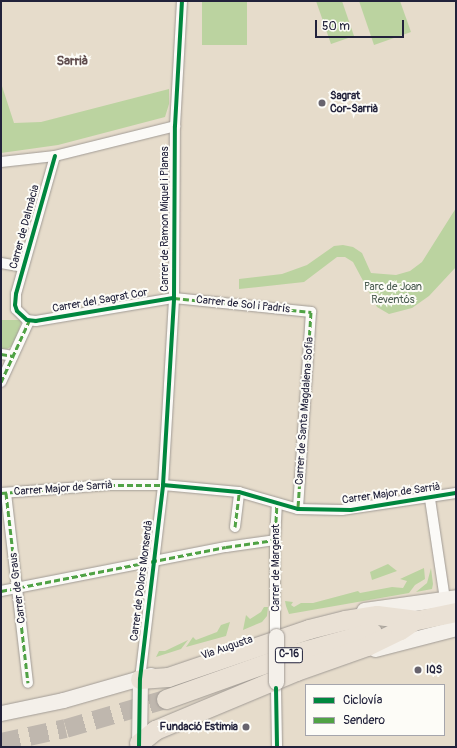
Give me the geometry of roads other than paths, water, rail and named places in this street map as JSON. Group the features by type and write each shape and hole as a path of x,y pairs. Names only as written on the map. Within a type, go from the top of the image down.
{"highway":[{"name":"C-16","path":"166,700 289,655 415,620 452,603"},
{"path":"140,679 168,677 309,629 345,620 377,615 415,620"},
{"path":"135,746 161,728 296,671 367,646 400,630 415,620"}],"street":[{"name":"Carrer de Ramon Miquel i Planas","path":"163,485 174,298 175,126 182,1"},
{"path":"1,162 55,156 175,126"},
{"name":"Carrer de Dalmàcia","path":"29,321 17,311 15,305 23,266 55,156"},
{"path":"1,263 23,266"},
{"name":"Carrer de Sol i Padrís","path":"174,298 311,312"},
{"name":"Carrer del Sagrat Cor","path":"29,321 174,298"},
{"name":"Carrer de Santa Magdalena Sofia","path":"298,509 311,312"},
{"path":"1,382 29,321"},
{"path":"1,354 13,356"},
{"name":"Carrer Major de Sarrià","path":"3,493 109,485 163,485 239,492 298,509 351,510 430,499 456,493"},
{"name":"Carrer de Dolors Monserdà","path":"140,679 163,485"},
{"path":"235,527 239,492"},
{"name":"Carrer de Graus","path":"3,493 18,587 28,683"},
{"path":"430,499 452,603"},
{"name":"Carrer de Margenat","path":"275,634 275,540 277,504"},
{"path":"1,591 153,561 275,540"},
{"name":"Via Augusta","path":"1,714 140,679 275,634 377,607 452,603"},
{"path":"140,679 135,746 276,685 383,646 456,628"},
{"path":"275,634 277,747"}],"tunnel":[{"path":"1,742 66,728 166,699"}],"place":[{"name":"Sagrat Cor-Sarrià","path":"322,103"},
{"name":"IQS","path":"418,670"},
{"name":"Fundació Estimia","path":"246,727"}],"district":[{"name":"Sarrià","path":"72,61"}],"park label":[{"name":"Parc de Joan Reventós","path":"393,294"}]}
